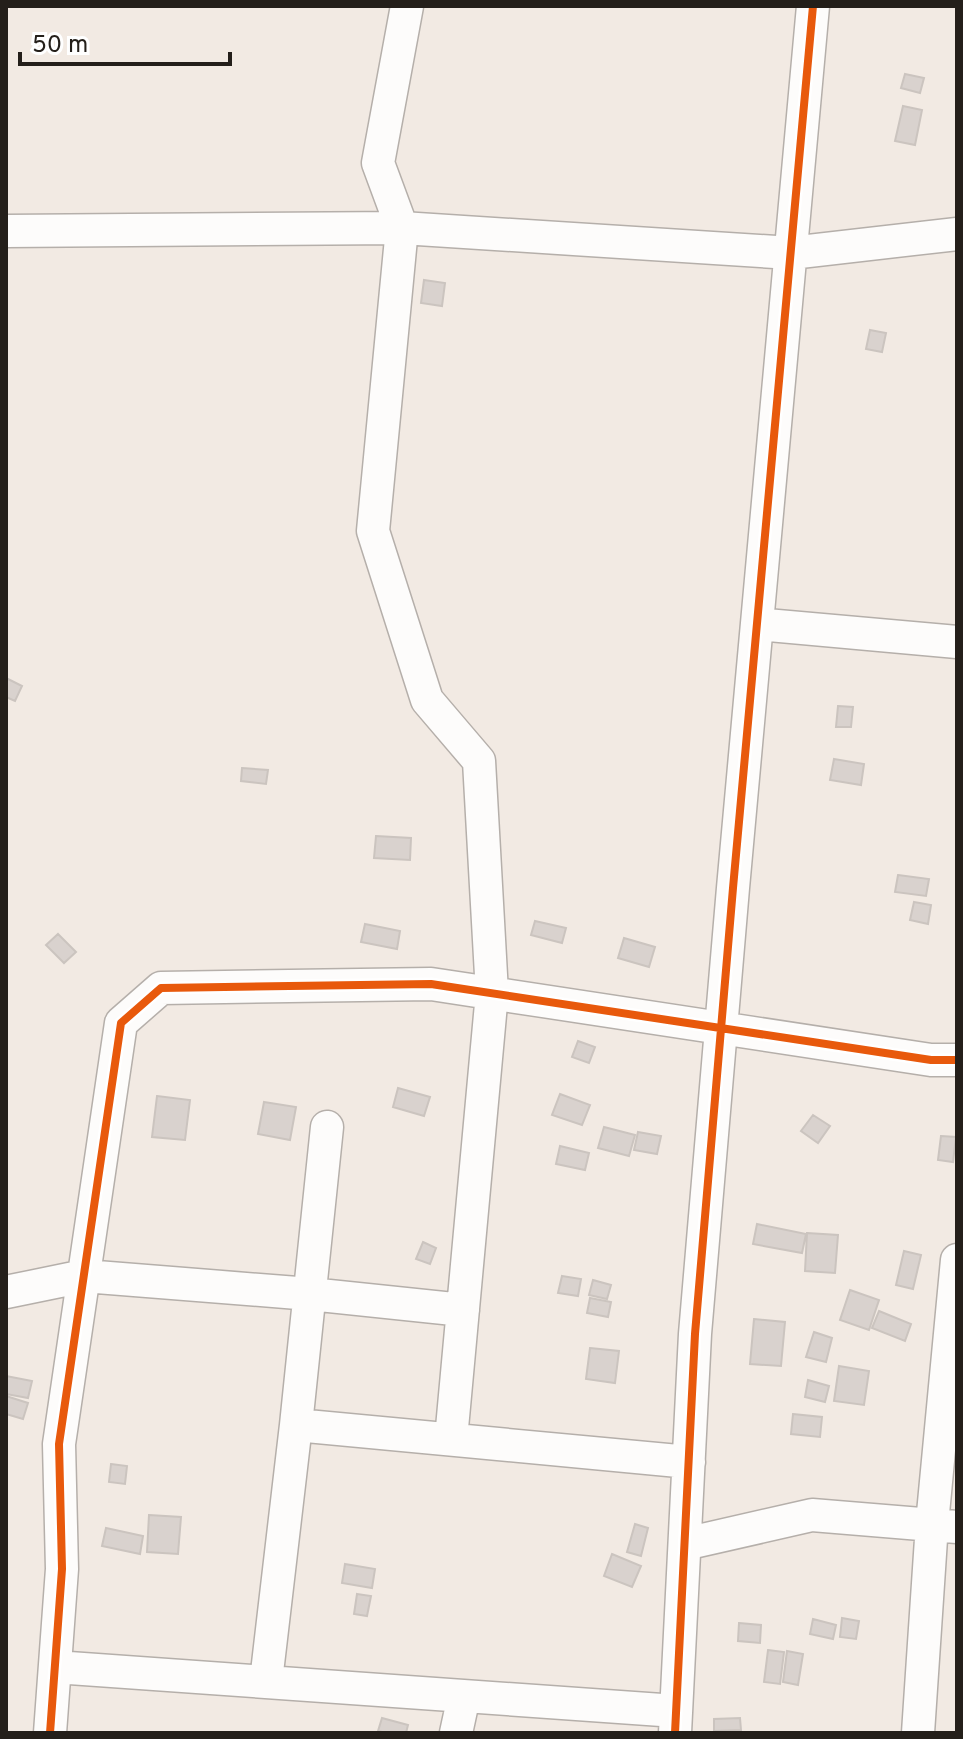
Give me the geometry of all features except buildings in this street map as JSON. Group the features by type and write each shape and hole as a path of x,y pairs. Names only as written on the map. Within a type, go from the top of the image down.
{"street":[{"path":"407,6 378,163 402,228 373,531 427,700 479,761 492,993 451,1439"},
{"path":"55,1667 464,1696 676,1722 695,1334 813,6"},
{"path":"6,231 402,228 791,253 957,234"},
{"path":"757,624 957,642"},
{"path":"50,1733 62,1569 59,1444 121,1023 161,988 431,984 931,1060 957,1060"},
{"path":"266,1681 327,1127"},
{"path":"918,1733 944,1526 957,1260"},
{"path":"6,1292 84,1276 463,1310"},
{"path":"296,1425 689,1462"},
{"path":"685,1544 812,1515 944,1526"},
{"path":"456,1733 464,1696"}],"cycle path":[{"path":"675,1733 695,1334 813,6"},
{"path":"50,1733 62,1569 59,1444 121,1023 161,988 431,984 931,1060 957,1060"}]}
